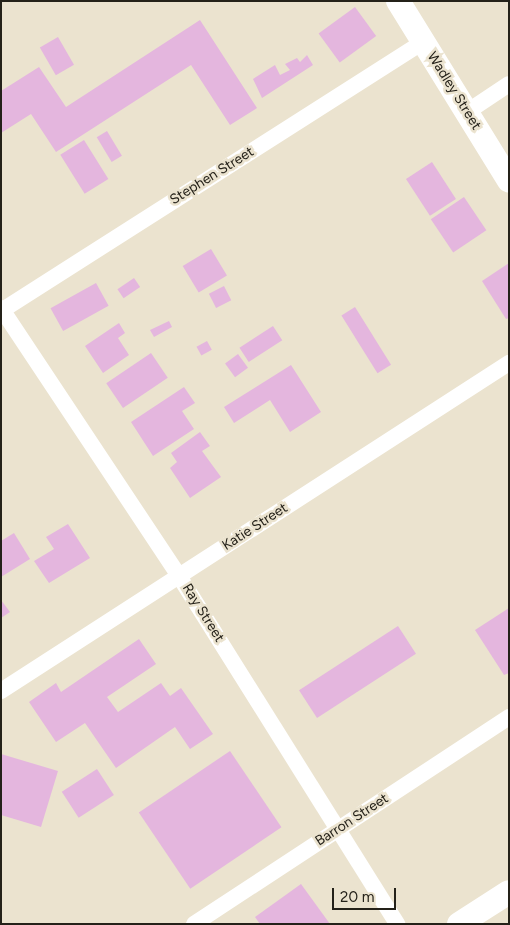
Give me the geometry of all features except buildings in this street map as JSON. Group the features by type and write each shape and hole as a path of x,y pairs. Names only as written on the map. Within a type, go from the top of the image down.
{"street":[{"name":"Wadley Street","path":"398,1 509,181"},
{"name":"Stephen Street","path":"2,310 424,42"},
{"path":"467,112 509,84"},
{"name":"Ray Street","path":"2,310 179,576 397,924"},
{"name":"Katie Street","path":"1,691 509,363"},
{"name":"Barron Street","path":"194,924 509,717"},
{"path":"459,924 509,892"}]}
